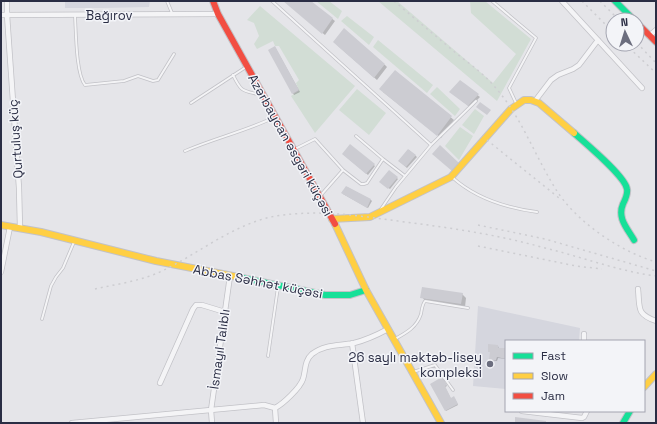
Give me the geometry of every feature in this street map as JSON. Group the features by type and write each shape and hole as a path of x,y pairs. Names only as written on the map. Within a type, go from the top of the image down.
{"main road":[{"name":"Azərbaycan əsgəri küçəsi","path":"213,1 218,14 332,219 366,290"},
{"path":"615,1 626,12"},
{"path":"645,32 656,42"},
{"path":"332,219 370,217 451,177 511,109 517,104 526,100 539,103 603,158 624,183 627,189 626,196 620,210 621,218 634,240"},
{"name":"Abbas Səhhət küçəsi","path":"1,225 75,240 156,261 325,294 350,295 366,290"},
{"path":"366,290 441,423"},
{"path":"645,386 656,374"},
{"path":"624,423 630,412"}],"street":[{"name":"Qurtuluş küç","path":"7,1 19,188 20,228"},
{"path":"562,1 642,88"},
{"name":"Bağırov","path":"1,15 218,14"},
{"path":"649,36 656,30"},
{"path":"535,101 551,80 579,65 598,40"},
{"path":"1,272 10,227"},
{"name":"İsmayıl Talıblı","path":"212,423 211,410 230,276"},
{"path":"638,289 640,311 642,315 656,321"},
{"path":"160,383 193,309 196,306 202,305 225,312"},
{"path":"276,423 276,408 296,390 303,380 307,360 311,355 328,346 352,343 373,337 388,329"},
{"path":"584,334 584,340"},
{"path":"352,343 363,423"},
{"path":"72,423 98,422 264,405 276,408"},
{"path":"531,412 582,418 586,412"},
{"path":"154,416 155,423"}],"lane":[{"path":"167,1 173,14"},
{"path":"272,1 431,145"},
{"path":"492,1 536,38 509,88 517,104"},
{"path":"75,15 79,68 85,85 124,81 138,76 153,81 158,80 174,54"},
{"path":"191,103 247,66"},
{"path":"233,75 239,88 244,91 264,96"},
{"path":"378,213 431,145 476,101"},
{"path":"185,151 261,124 276,117"},
{"path":"356,136 406,176"},
{"path":"294,150 315,139 342,170 361,184 367,183 383,159"},
{"path":"320,197 342,170"},
{"path":"451,177 461,185 477,194 504,205 520,210 537,212"},
{"path":"42,319 51,286 56,277 64,268 75,240"},
{"path":"268,356 278,285"},
{"path":"394,340 408,331 418,321 422,304 425,301 468,308"},
{"path":"412,372 435,365 453,390"}],"shaded area":[{"path":"65,1 150,1 149,7 65,8"},
{"path":"316,1 329,1 342,11 338,19"},
{"path":"378,1 397,1 493,83 516,54 471,13 470,1 485,1 531,39 497,101"},
{"path":"260,6 355,86 315,133 291,96 299,91 296,83 299,80 279,46 275,46 273,41 257,49 254,44 259,36 254,23 247,20"},
{"path":"347,16 374,37 369,45 341,21"},
{"path":"378,40 433,85 427,93 373,47"},
{"path":"437,87 460,109 455,116 430,94"},
{"path":"357,89 386,113 369,135 339,110"},
{"path":"475,109 484,116 474,134 462,125"},
{"path":"460,127 473,136 459,160 445,146"},
{"name":"26 saylı məktəb-lisey kompleksi","path":"478,306 580,328 579,340 505,340 505,389 473,386"}],"building":[{"path":"283,1 311,1 333,18 322,34"},
{"path":"344,28 385,64 374,78 333,42"},
{"path":"275,46 299,90 292,94 268,50"},
{"path":"395,70 452,116 437,136 379,89"},
{"path":"460,80 479,94 468,106 449,92"},
{"path":"480,102 491,110 487,115 476,107"},
{"path":"350,144 375,164 366,174 342,154"},
{"path":"440,145 459,163 452,171 432,154"},
{"path":"408,149 416,155 406,167 398,161"},
{"path":"389,170 398,177 388,189 379,182"},
{"path":"346,186 371,199 367,208 341,193"},
{"path":"422,287 463,293 461,304 420,298"},
{"path":"488,344 498,345 498,348 505,348 505,359 497,357 496,360 489,360 490,352 488,352"},
{"path":"442,377 447,385 445,386 451,398 454,396 458,404 445,411 430,384"},
{"path":"515,417 546,421 546,423 515,423"}],"railway":[{"path":"394,1 481,73 494,86 520,122 555,188 574,212 586,223 613,242 642,257 656,262"},
{"path":"582,1 605,24"},
{"path":"600,1 611,12"},
{"path":"645,51 656,63"},
{"path":"634,52 656,73"},
{"path":"487,140 559,198"},
{"path":"95,289 129,282 162,271 246,225 276,216 309,213 340,214 475,232 528,243 614,267 656,276"},
{"path":"478,225 545,239 656,271"},
{"path":"478,246 576,266 602,269"}],"traffic: fast":[{"path":"615,1 626,12"},
{"path":"574,133 604,160 625,183 627,193 621,209 621,214 624,223 634,240"},
{"path":"238,277 325,295 350,295 366,290"},
{"path":"623,423 629,412"}],"traffic: slow":[{"path":"332,219 370,217 451,177 511,109 524,100 531,100 539,103 574,133"},
{"path":"335,224 366,290 441,423"},
{"path":"1,225 41,232 156,261 238,277"},
{"path":"645,386 656,374"}],"traffic: jam":[{"path":"213,1 218,14 335,224"},
{"path":"645,31 656,42"}],"place":[{"name":"26 saylı məktəb-lisey kompleksi","path":"490,364"}]}
